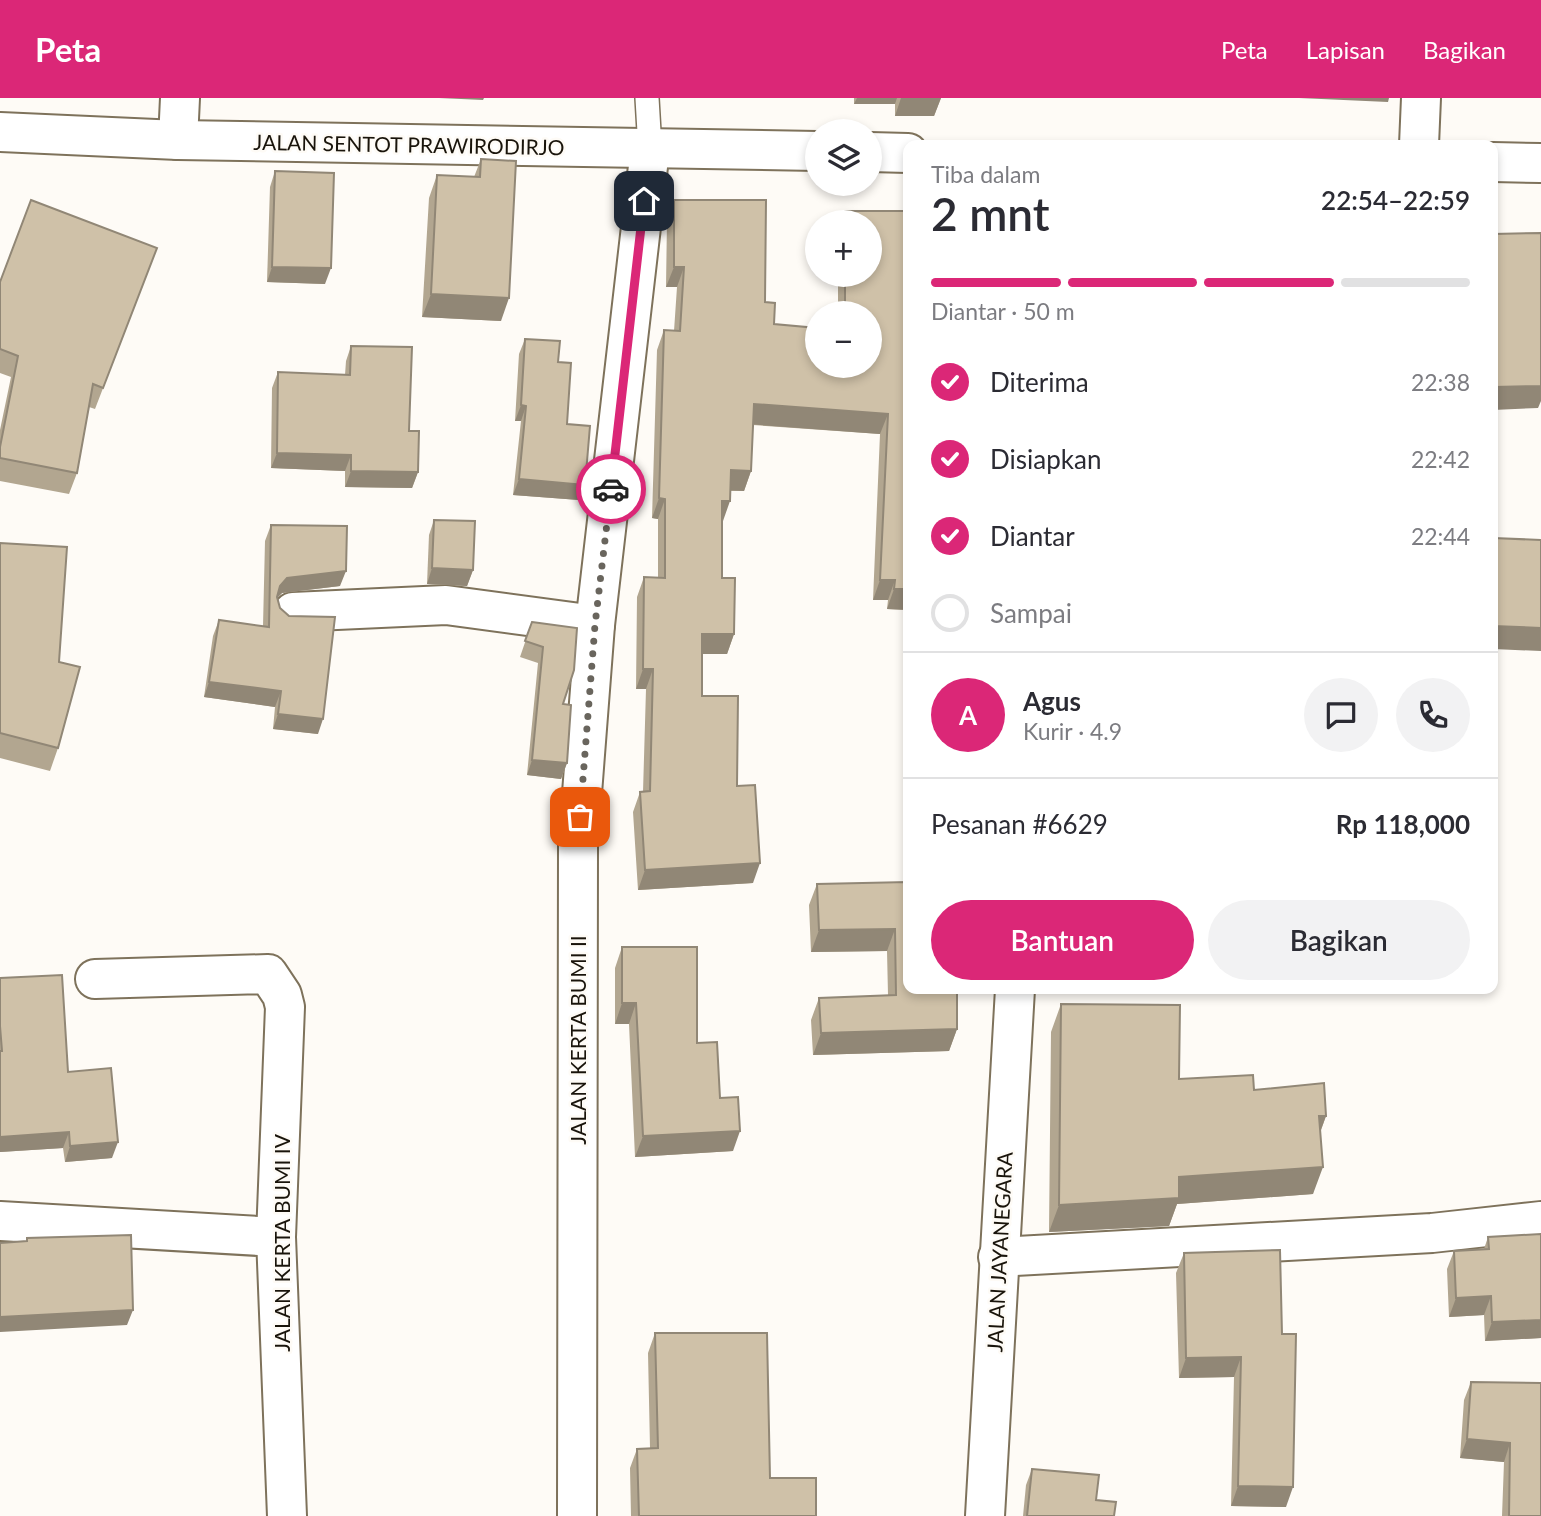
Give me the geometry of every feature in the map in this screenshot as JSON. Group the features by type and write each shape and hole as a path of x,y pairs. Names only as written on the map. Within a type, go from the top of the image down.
{"street":[{"path":"178,140 180,98"},
{"path":"1419,140 1421,98"},
{"name":"JALAN SENTOT PRAWIRODIRJO","path":"1,135 805,151"},
{"name":"JALAN KERTA BUMI II","path":"577,1516 578,845 595,625 650,149"},
{"path":"882,152 903,153"},
{"path":"1498,162 1541,163"},
{"path":"293,612 446,605 595,625"},
{"name":"JALAN KERTA BUMI IV","path":"95,979 268,974 282,995 285,1007 276,1237 286,1516"},
{"name":"JALAN JAYANEGARA","path":"985,1516 1015,994"},
{"path":"0,1221 276,1237"},
{"path":"998,1257 1432,1233 1541,1221"}],"lane":[{"path":"647,98 650,149"}],"building":[{"path":"481,159 516,161 509,298 431,294 437,175 480,177"},
{"path":"275,171 334,173 331,268 272,267"},
{"path":"31,200 157,248 103,388 93,384 77,473 0,458 18,356 0,349 0,282"},
{"path":"674,200 766,200 765,302 775,303 774,324 805,327 805,378 882,378 882,301 845,301 845,287 882,287 882,211 903,211 903,589 894,589 895,580 880,580 888,414 754,404 751,471 731,470 730,501 722,501 722,578 735,578 734,634 702,634 702,696 738,696 737,786 755,785 760,863 645,870 640,792 650,791 653,669 643,669 644,577 665,578 665,499 659,498 664,330 680,331 684,267 674,267"},
{"path":"1541,233 1541,386 1498,387 1498,234"},
{"path":"525,339 560,341 558,362 571,363 567,424 590,426 585,485 519,479 526,406 521,405"},
{"path":"351,346 412,347 409,431 419,431 418,472 351,471 351,455 277,453 278,372 350,375"},
{"path":"434,520 475,521 473,570 432,568"},
{"path":"271,525 347,526 346,571 287,578 280,586 277,597 280,608 289,616 335,617 323,719 278,714 281,691 209,682 219,620 269,627"},
{"path":"1498,538 1541,540 1541,628 1498,626"},
{"path":"0,543 67,547 59,662 80,667 58,748 0,733"},
{"path":"532,622 577,628 574,670 563,704 571,705 567,763 532,760 543,647 525,641"},
{"path":"903,882 903,994 957,994 957,1029 821,1033 819,998 896,995 895,929 819,930 817,884"},
{"path":"622,947 697,947 697,1043 717,1042 720,1098 738,1097 740,1131 643,1136 636,1003 622,1003"},
{"path":"62,975 68,1072 111,1068 118,1142 70,1146 69,1132 0,1137 0,978"},
{"path":"1061,1004 1180,1005 1179,1079 1253,1075 1254,1090 1324,1083 1326,1116 1319,1116 1323,1167 1179,1177 1179,1198 1059,1205"},
{"path":"1541,1234 1541,1320 1492,1322 1491,1296 1456,1298 1454,1251 1489,1249 1488,1237"},
{"path":"131,1235 133,1310 0,1317 0,1243 27,1241 27,1238"},
{"path":"1280,1250 1282,1334 1296,1334 1293,1487 1238,1486 1241,1357 1186,1358 1184,1253"},
{"path":"655,1333 767,1333 770,1478 816,1478 816,1516 639,1516 637,1449 658,1448"},
{"path":"1471,1382 1541,1383 1541,1516 1509,1516 1510,1443 1467,1439"},
{"path":"1032,1469 1099,1475 1096,1500 1116,1502 1114,1516 1027,1516"}],"way so far":[{"path":"580,817 595,625 611,489"}],"route":[{"path":"611,489 644,201"}]}
